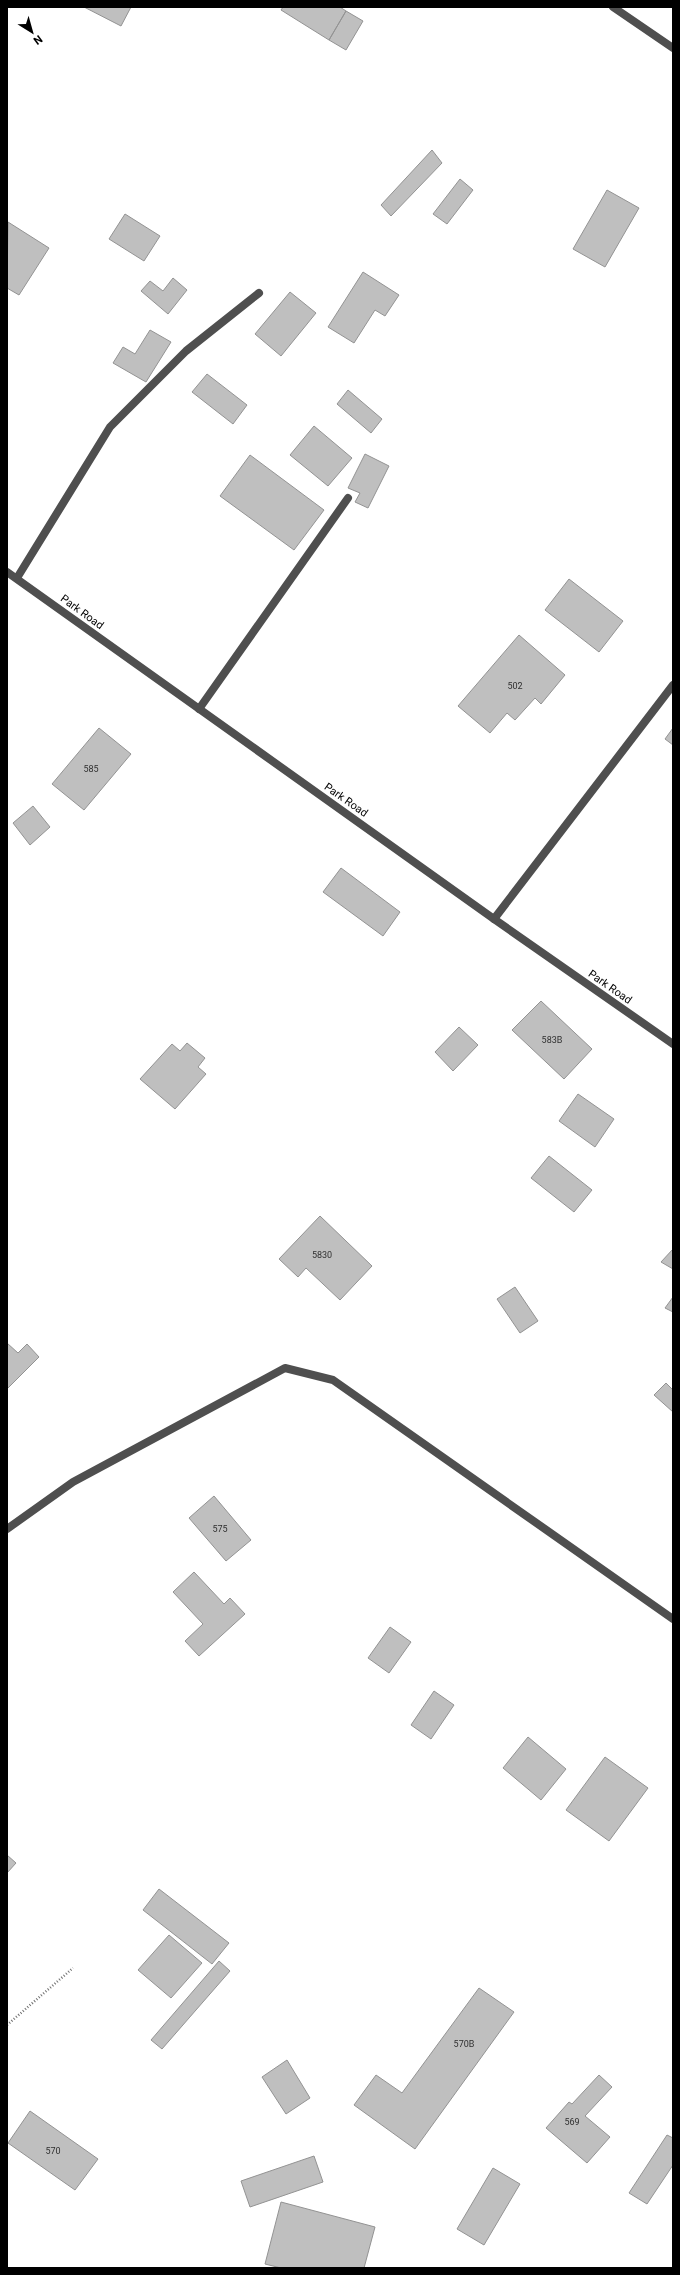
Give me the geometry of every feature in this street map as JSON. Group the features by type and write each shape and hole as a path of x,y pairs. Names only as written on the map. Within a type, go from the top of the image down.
{"street":[{"path":"613,7 673,48"},
{"path":"17,578 110,427 186,351 259,293"},
{"path":"199,709 348,498"},
{"name":"Park Road","path":"7,572 494,920 673,1044"},
{"path":"494,920 673,685"},
{"path":"7,1529 73,1482 285,1368 333,1380 673,1619"}],"path":[{"path":"7,2025 73,1968"}],"building":[{"path":"84,7 131,7 121,26"},
{"path":"283,7 340,7 346,11 329,40 281,10"},
{"path":"346,11 363,21 346,50 329,40"},
{"path":"432,150 442,163 391,216 381,205"},
{"path":"460,179 473,190 447,224 433,214"},
{"path":"607,190 639,208 605,267 573,249"},
{"path":"125,214 160,236 144,261 109,239"},
{"path":"8,222 49,248 19,295 7,288"},
{"path":"363,272 399,295 385,316 375,310 354,343 328,327"},
{"path":"173,278 187,290 168,314 141,291 150,281 163,291"},
{"path":"290,292 316,313 281,356 255,334"},
{"path":"150,330 171,342 146,382 113,363 123,347 135,354"},
{"path":"207,374 247,405 233,424 192,392"},
{"path":"348,390 382,419 371,433 337,404"},
{"path":"314,426 352,458 328,486 290,455"},
{"path":"365,454 389,466 368,508 355,502 360,493 348,488"},
{"path":"250,455 324,510 294,550 220,496"},
{"path":"569,579 623,621 599,652 545,610"},
{"path":"519,635 565,675 541,704 535,698 515,720 507,713 490,733 458,706"},
{"path":"99,728 131,754 84,810 52,784"},
{"path":"673,728 673,745 665,739"},
{"path":"33,806 50,827 30,845 13,823"},
{"path":"341,868 400,912 383,936 323,892"},
{"path":"541,1001 592,1049 564,1079 512,1030"},
{"path":"459,1027 478,1045 453,1071 435,1052"},
{"path":"187,1043 205,1058 198,1067 206,1074 175,1109 140,1079 172,1044 180,1051"},
{"path":"578,1094 614,1119 595,1147 559,1121"},
{"path":"549,1156 592,1190 574,1212 531,1178"},
{"path":"320,1216 372,1266 340,1300 306,1268 298,1277 279,1259"},
{"path":"673,1249 673,1269 661,1262"},
{"path":"515,1287 538,1321 520,1333 497,1299"},
{"path":"673,1297 673,1312 665,1308"},
{"path":"7,1343 18,1353 27,1344 39,1357 7,1389"},
{"path":"666,1383 673,1390 673,1412 654,1395"},
{"path":"214,1496 251,1540 226,1561 189,1518"},
{"path":"194,1572 224,1604 230,1598 245,1614 199,1656 185,1641 203,1624 173,1592"},
{"path":"390,1627 411,1642 389,1673 368,1658"},
{"path":"434,1691 454,1705 431,1739 411,1725"},
{"path":"528,1737 566,1769 541,1800 503,1768"},
{"path":"605,1757 648,1788 609,1841 566,1810"},
{"path":"7,1855 16,1863 7,1873"},
{"path":"159,1889 229,1943 212,1964 143,1910"},
{"path":"169,1935 202,1963 171,1998 138,1970"},
{"path":"219,1961 230,1971 162,2049 151,2040"},
{"path":"479,1988 514,2012 415,2149 354,2105 376,2075 402,2093"},
{"path":"287,2060 310,2098 286,2114 262,2077"},
{"path":"599,2075 612,2087 585,2116 610,2137 587,2163 546,2128 569,2102 572,2104"},
{"path":"30,2111 98,2159 75,2190 8,2143"},
{"path":"667,2135 673,2138 673,2165 647,2204 629,2193"},
{"path":"314,2156 323,2182 250,2207 241,2181"},
{"path":"493,2168 520,2184 484,2245 457,2229"},
{"path":"281,2202 375,2227 364,2268 281,2268 265,2264"}]}
